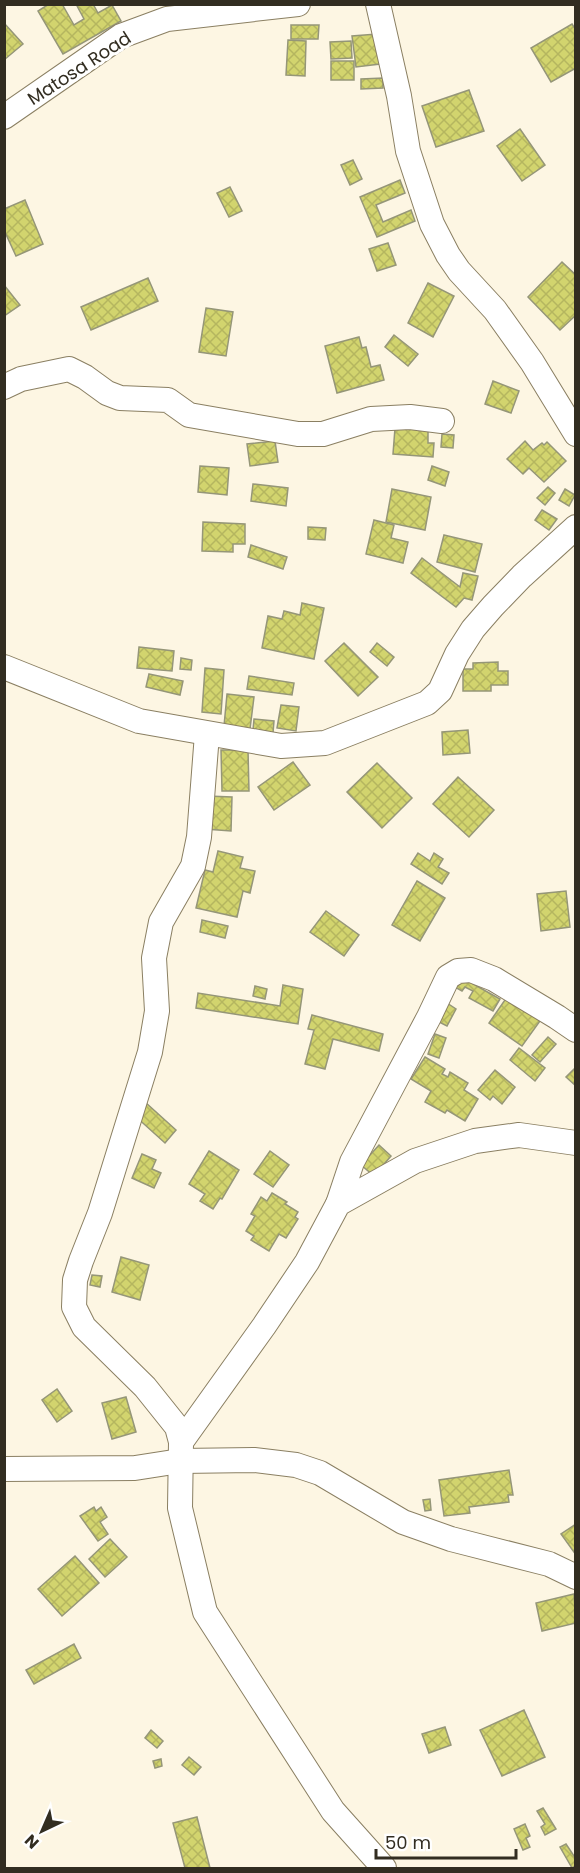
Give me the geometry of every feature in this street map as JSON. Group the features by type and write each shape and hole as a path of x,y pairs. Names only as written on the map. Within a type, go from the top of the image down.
{"street":[{"name":"Matosa Road","path":"4,117 121,36 168,19 234,8 269,9 298,4"},
{"path":"378,4 399,96 408,152 432,224 453,263 495,310 532,362 576,434"},
{"path":"4,387 21,379 69,369 107,393 120,398 168,400 189,415 298,434 323,434 371,419 410,417 442,421"},
{"path":"4,667 139,721 281,746 325,743 427,703 440,691 457,654 473,629 522,576 576,528"},
{"path":"207,734 199,837 193,866 161,922 154,958 158,1011 150,1052 100,1213 75,1280 74,1307 84,1327 146,1387 177,1427 180,1451 180,1508 205,1612 333,1811 384,1869"},
{"path":"180,1451 307,1262 338,1204 352,1162 448,977 458,971 471,970 494,979 576,1030"},
{"path":"338,1204 415,1161 475,1141 519,1135 576,1143"},
{"path":"4,1469 135,1468 180,1451 296,1465 320,1473 404,1522 451,1539 549,1564 576,1577"}],"building":[{"path":"49,4 62,4 74,25 84,19 76,4 93,4 98,13 112,5 121,21 63,54 38,11"},
{"path":"4,23 23,44 4,60"},
{"path":"572,24 576,30 576,68 551,82 531,48"},
{"path":"291,25 319,25 318,39 291,39"},
{"path":"377,34 380,64 356,67 352,36"},
{"path":"288,40 306,41 305,76 286,75"},
{"path":"351,41 352,58 331,59 330,42"},
{"path":"331,61 354,61 354,80 331,80"},
{"path":"383,78 383,88 361,89 361,79"},
{"path":"469,90 484,131 436,147 422,106"},
{"path":"520,129 545,165 522,181 497,146"},
{"path":"353,160 362,179 350,185 341,165"},
{"path":"400,180 405,193 376,205 383,222 411,210 415,221 377,237 360,197"},
{"path":"230,187 242,211 229,217 217,193"},
{"path":"25,200 43,244 16,256 4,230 4,209"},
{"path":"388,243 396,265 377,271 369,249"},
{"path":"562,262 576,275 576,315 560,330 528,297"},
{"path":"148,278 158,301 91,330 81,307"},
{"path":"428,283 454,296 433,337 408,323"},
{"path":"4,285 20,305 4,316"},
{"path":"206,308 233,312 226,356 199,352"},
{"path":"394,335 418,354 408,366 385,347"},
{"path":"359,337 362,348 366,347 371,367 380,365 384,380 337,393 325,346"},
{"path":"493,381 519,391 511,413 485,404"},
{"path":"395,428 428,430 428,443 434,443 433,457 393,454"},
{"path":"442,434 454,435 453,448 441,447"},
{"path":"275,441 278,462 250,466 247,444"},
{"path":"525,441 533,450 547,442 566,461 544,482 529,468 523,474 507,459"},
{"path":"200,466 229,468 227,495 198,492"},
{"path":"432,466 449,472 445,486 428,480"},
{"path":"253,484 288,488 286,506 251,501"},
{"path":"548,487 555,493 545,505 537,498"},
{"path":"392,489 431,497 425,530 386,522"},
{"path":"565,489 575,495 569,506 559,500"},
{"path":"542,510 557,519 549,530 535,520"},
{"path":"374,520 394,525 391,538 408,542 403,563 366,554"},
{"path":"203,522 245,524 245,544 233,544 233,552 202,551"},
{"path":"308,527 326,528 325,540 308,539"},
{"path":"444,535 482,544 475,572 437,562"},
{"path":"251,545 287,557 283,569 248,557"},
{"path":"422,558 460,587 463,573 478,576 472,600 464,598 456,607 411,573"},
{"path":"302,603 324,608 314,659 262,648 268,616 282,619 284,611 300,615"},
{"path":"344,643 378,677 358,696 325,661"},
{"path":"377,643 394,657 387,666 370,652"},
{"path":"139,647 174,651 172,671 137,668"},
{"path":"181,658 192,660 191,670 180,669"},
{"path":"498,662 498,671 508,671 508,685 491,685 491,691 463,691 463,669 473,669 473,663"},
{"path":"205,668 224,670 221,714 202,712"},
{"path":"149,674 183,681 180,695 146,687"},
{"path":"249,676 294,683 292,695 247,689"},
{"path":"227,694 254,697 250,729 224,726"},
{"path":"281,705 299,707 296,731 277,728"},
{"path":"254,719 274,721 273,733 253,730"},
{"path":"468,730 470,753 443,755 442,732"},
{"path":"221,750 248,750 249,791 222,791"},
{"path":"293,762 310,785 274,810 258,787"},
{"path":"377,763 412,798 382,828 347,792"},
{"path":"458,777 494,810 469,837 433,804"},
{"path":"207,796 232,797 231,831 205,829"},
{"path":"218,851 243,857 240,868 255,871 250,893 243,891 237,917 196,908 205,870 213,872"},
{"path":"418,853 430,861 434,853 443,859 438,867 449,873 442,884 411,864"},
{"path":"417,881 445,898 420,941 392,925"},
{"path":"566,891 570,927 541,931 537,894"},
{"path":"326,911 359,935 344,956 310,932"},
{"path":"202,920 228,926 225,938 200,932"},
{"path":"459,976 500,999 493,1011 469,998 473,991 465,987 462,991 453,986"},
{"path":"283,985 303,989 298,1024 196,1008 198,993 280,1006"},
{"path":"255,986 267,989 265,999 253,996"},
{"path":"507,997 540,1021 522,1046 489,1023"},
{"path":"447,1003 456,1009 447,1026 437,1021"},
{"path":"312,1015 383,1034 379,1051 333,1039 325,1069 305,1064 314,1030 308,1029"},
{"path":"435,1034 446,1038 439,1058 428,1054"},
{"path":"548,1037 556,1044 540,1062 532,1055"},
{"path":"519,1048 545,1068 535,1081 510,1060"},
{"path":"425,1057 445,1069 442,1074 448,1077 450,1072 468,1083 464,1090 478,1099 465,1121 447,1110 445,1113 425,1102 431,1091 411,1079"},
{"path":"576,1067 576,1086 566,1077"},
{"path":"495,1070 515,1087 502,1104 493,1096 490,1100 478,1090"},
{"path":"145,1102 176,1130 165,1143 134,1115"},
{"path":"379,1145 391,1156 374,1176 361,1165"},
{"path":"209,1151 239,1170 222,1199 220,1198 213,1209 200,1201 205,1194 189,1184"},
{"path":"270,1151 289,1165 273,1187 254,1174"},
{"path":"142,1154 156,1160 152,1169 161,1173 154,1188 132,1178"},
{"path":"272,1193 298,1212 295,1217 298,1219 286,1238 279,1234 269,1251 251,1240 254,1236 246,1231 255,1216 251,1214 261,1197 267,1201"},
{"path":"121,1257 149,1265 140,1300 112,1292"},
{"path":"92,1275 102,1276 100,1287 90,1285"},
{"path":"57,1389 72,1411 57,1422 42,1400"},
{"path":"126,1397 136,1432 112,1439 102,1403"},
{"path":"509,1470 513,1495 508,1495 509,1502 469,1507 470,1513 444,1516 439,1480"},
{"path":"430,1499 431,1510 425,1511 423,1500"},
{"path":"94,1507 96,1511 101,1507 107,1517 100,1522 108,1534 98,1541 80,1516"},
{"path":"576,1524 576,1555 561,1534"},
{"path":"110,1539 127,1557 105,1577 89,1559"},
{"path":"75,1556 99,1583 62,1616 38,1589"},
{"path":"574,1594 576,1623 542,1631 536,1603"},
{"path":"74,1644 81,1658 34,1684 26,1670"},
{"path":"524,1710 545,1757 502,1776 480,1730"},
{"path":"445,1727 451,1745 429,1753 422,1734"},
{"path":"151,1730 163,1741 157,1748 145,1738"},
{"path":"189,1757 201,1767 194,1775 182,1765"},
{"path":"161,1759 162,1766 155,1768 153,1761"},
{"path":"543,1808 556,1829 545,1835 541,1827 545,1824 537,1811"},
{"path":"197,1817 210,1868 185,1868 173,1823"},
{"path":"525,1824 530,1836 526,1838 530,1847 523,1850 514,1829"},
{"path":"566,1844 576,1859 576,1865 572,1868 560,1847"}]}
